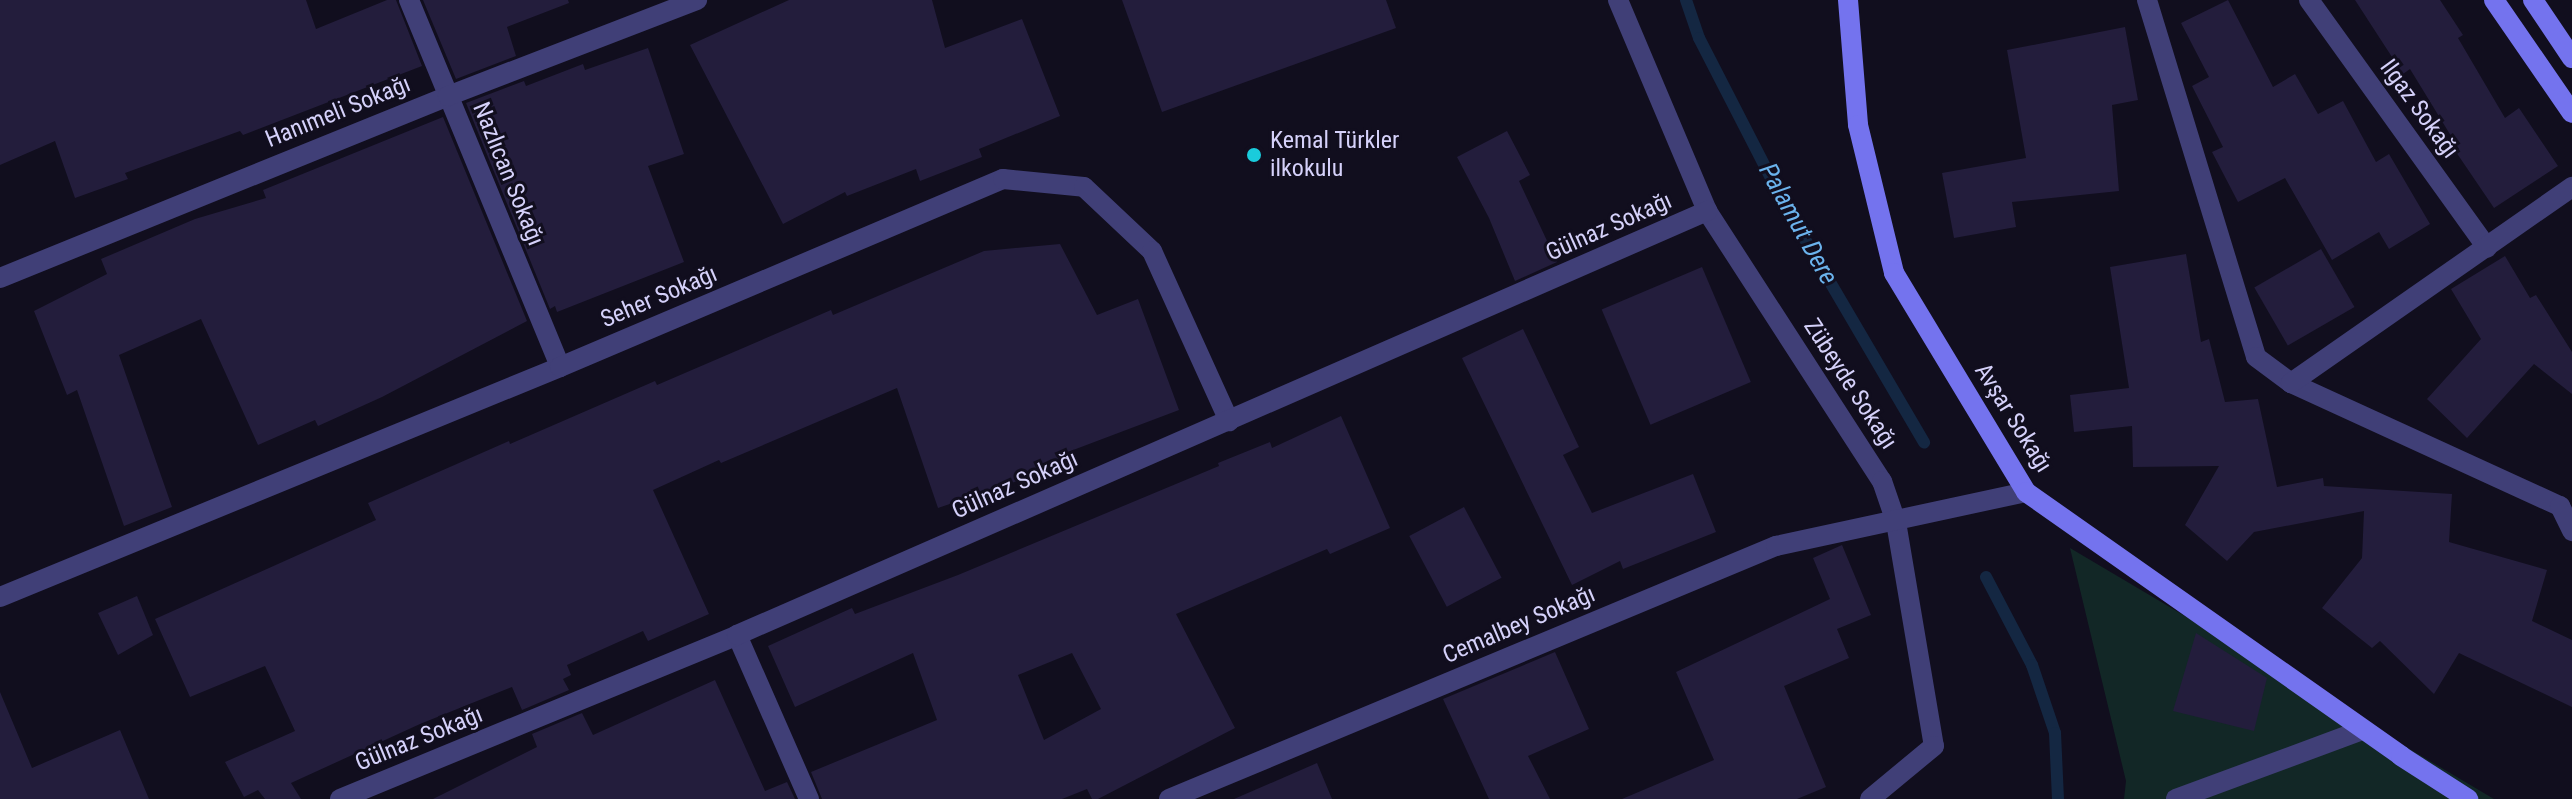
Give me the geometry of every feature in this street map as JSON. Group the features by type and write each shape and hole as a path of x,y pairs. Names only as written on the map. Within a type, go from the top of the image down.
{"street":[{"name":"Nazlıcan Sokağı","path":"409,0 560,367"},
{"name":"Hanımeli Sokağı","path":"0,278 448,96 697,0"},
{"name":"Zübeyde Sokağı","path":"1618,0 1707,211 1882,481 1896,522 1934,746 1870,799"},
{"name":"Avşar Sokağı","path":"1848,0 1858,125 1894,273 2026,492 2363,730 2468,799"},
{"path":"2147,0 2256,357 2291,383 2566,500 2572,531"},
{"name":"Ilgaz Sokağı","path":"2309,0 2487,248"},
{"path":"2494,0 2572,113"},
{"path":"2533,0 2572,58"},
{"name":"Seher Sokağı","path":"0,597 560,367 1003,179 1084,187 1152,251 1229,421"},
{"path":"2291,383 2572,187"},
{"name":"Gülnaz Sokağı","path":"340,799 737,635 1707,211"},
{"name":"Cemalbey Sokağı","path":"1169,799 1776,546 2026,492"},
{"path":"737,635 809,799"},
{"path":"2176,799 2363,730"}],"green space":[{"path":"2070,548 2494,799 2124,799 2126,781"}],"building":[{"path":"0,0 306,0 316,29 387,0 396,0 422,66 243,135 240,131 125,173 128,179 75,198 55,141 0,165"},
{"path":"423,0 568,0 569,3 507,27 516,56 456,79"},
{"path":"789,0 932,0 945,48 1022,19 1060,116 979,149 982,157 920,181 916,169 847,196 845,192 783,224 690,45"},
{"path":"1122,0 1386,0 1396,28 1162,112"},
{"path":"2228,0 2273,87 2295,74 2318,114 2343,101 2376,162 2389,154 2430,224 2389,249 2379,232 2332,260 2285,178 2238,202 2212,152 2223,147 2192,86 2209,77 2181,23"},
{"path":"2355,0 2440,0 2463,35 2458,38 2505,118 2519,108 2558,166 2494,208 2456,152 2459,149 2410,69 2403,74"},
{"path":"2125,27 2138,100 2112,105 2119,191 2012,202 2016,227 1954,238 1942,173 2026,158 2007,50"},
{"path":"648,48 684,154 648,166 684,262 557,312 555,306 550,309 466,103 524,81 526,86 583,64 585,70"},
{"path":"443,117 527,321 382,397 318,426 315,420 258,445 201,319 119,355 172,507 124,526 77,390 67,395 34,311 107,274 101,259 195,219 266,198 263,190"},
{"path":"1507,131 1530,175 1519,181 1557,262 1515,281 1489,218 1457,157"},
{"path":"1060,244 1097,315 1138,299 1179,410 1060,455 1064,465 938,508 897,388 721,463 719,460 653,490 709,614 648,641 643,631 567,665 571,675 563,679 569,690 522,710 512,687 420,724 291,783 301,799 265,799 258,790 244,797 225,762 295,731 265,666 190,697 155,619 376,520 368,503 509,441 510,444 655,381 657,385 831,310 833,315 984,251"},
{"path":"2321,249 2354,307 2288,346 2254,288"},
{"path":"2186,254 2201,342 2209,339 2225,402 2258,399 2277,487 2323,478 2324,486 2452,494 2449,542 2547,570 2532,621 2572,640 2572,707 2459,653 2434,694 2380,641 2372,648 2322,608 2362,558 2364,511 2254,532 2227,561 2185,525 2219,466 2133,467 2132,426 2074,432 2070,395 2129,388 2110,267"},
{"path":"2505,256 2530,298 2536,295 2572,352 2572,394 2534,364 2467,438 2427,399 2481,339 2451,289"},
{"path":"1702,267 1751,382 1651,425 1602,310"},
{"path":"1523,329 1579,447 1563,455 1592,513 1693,474 1716,532 1623,569 1620,561 1572,585 1462,358"},
{"path":"1341,416 1390,528 1330,554 1327,549 1176,614 1235,728 1098,799 1092,799 1087,789 1062,799 822,799 811,772 937,720 913,653 795,707 768,646 852,608 855,614 958,575 1270,442 1272,448","holes":["1072,653 1101,709 1044,740 1018,675"]},
{"path":"1464,507 1502,578 1447,607 1409,536"},
{"path":"1842,545 1871,615 1837,629 1849,658 1784,686 1826,787 1797,799 1622,799 1714,760 1676,672 1830,599 1813,558"},
{"path":"137,596 153,635 118,655 98,613"},
{"path":"2196,633 2267,678 2254,731 2173,711"},
{"path":"1555,652 1589,729 1528,756 1550,799 1489,799 1443,699"},
{"path":"715,680 765,791 787,782 795,799 433,799 537,747 532,734 582,713 593,735"},
{"path":"0,692 32,768 120,730 149,799 0,799"},
{"path":"1317,763 1332,799 1234,799"}],"waterway":[{"name":"Palamut Dere","path":"1686,0 1699,38 1786,207 1924,442"},
{"name":"Palamut Dere","path":"1986,577 2032,665 2055,733 2058,799"}],"place":[{"name":"Kemal Türkler ilkokulu","path":"1254,155"}]}
